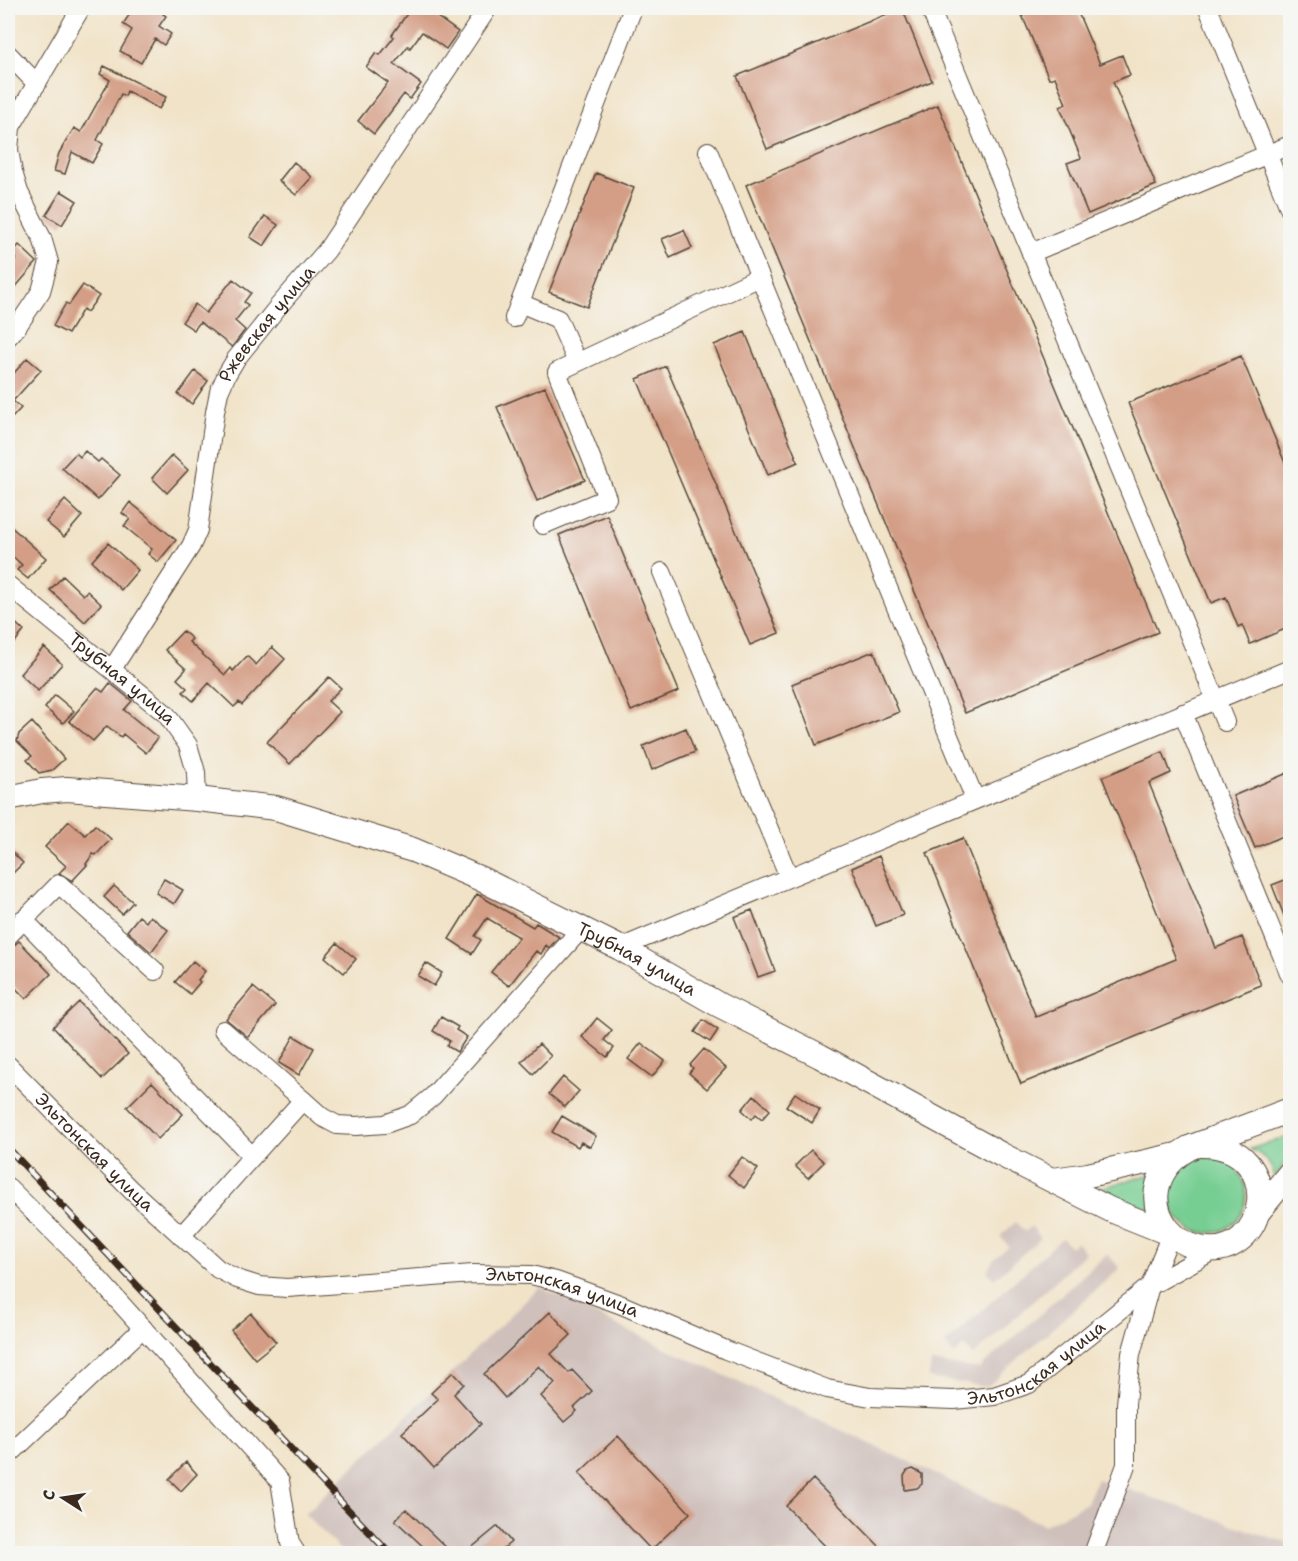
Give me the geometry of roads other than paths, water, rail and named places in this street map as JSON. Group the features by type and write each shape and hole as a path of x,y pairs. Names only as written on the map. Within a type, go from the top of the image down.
{"main road":[{"name":"Трубная улица","path":"8,798 67,789 197,799 276,808 412,850 481,879 620,948 719,1005 820,1056 1002,1155 1111,1210 1171,1233"},
{"path":"1290,1110 1189,1148 1177,1155 1164,1169 1157,1188 1156,1201 1159,1214 1171,1233 1190,1246 1205,1249 1218,1248 1239,1239 1248,1231 1258,1212 1290,1173"},
{"path":"1202,1145 1225,1147 1246,1161 1253,1169 1260,1188 1258,1212"},
{"path":"1053,1180 1088,1175 1177,1155"}],"street":[{"path":"8,337 41,291 49,262 42,238 16,182 9,150 11,127 81,8"},
{"name":"Ржевская улица","path":"112,669 191,546 198,530 215,412 219,392 227,374 250,342 327,250 488,8"},
{"path":"577,362 558,319 517,311 633,8"},
{"path":"930,8 1226,722"},
{"path":"1208,8 1290,210"},
{"path":"8,54 37,84"},
{"path":"1031,253 1290,145"},
{"path":"708,151 975,799"},
{"path":"543,525 607,498 557,372 760,277"},
{"path":"662,572 789,877"},
{"name":"Трубная улица","path":"8,585 112,669 176,725 188,745 196,772 197,799"},
{"path":"620,948 1290,669"},
{"path":"1183,713 1290,975"},
{"path":"8,936 59,884 155,971"},
{"path":"24,919 252,1156"},
{"path":"223,1030 322,1117 337,1125 386,1124 410,1114 433,1096 581,929"},
{"name":"Эльтонская улица","path":"8,1065 131,1190 218,1269 237,1279 259,1286 287,1288 473,1274 531,1275 556,1281 622,1305 726,1350 826,1389 870,1397 954,1400 994,1396 1029,1384 1150,1286 1218,1248"},
{"path":"181,1236 303,1100"},
{"path":"8,1187 78,1256 280,1481 290,1543 297,1554"},
{"path":"1093,1554 1126,1465 1126,1404 1131,1354 1150,1286 1171,1233"},
{"path":"8,1456 143,1328"}],"railway":[{"path":"8,1148 390,1554"}]}
